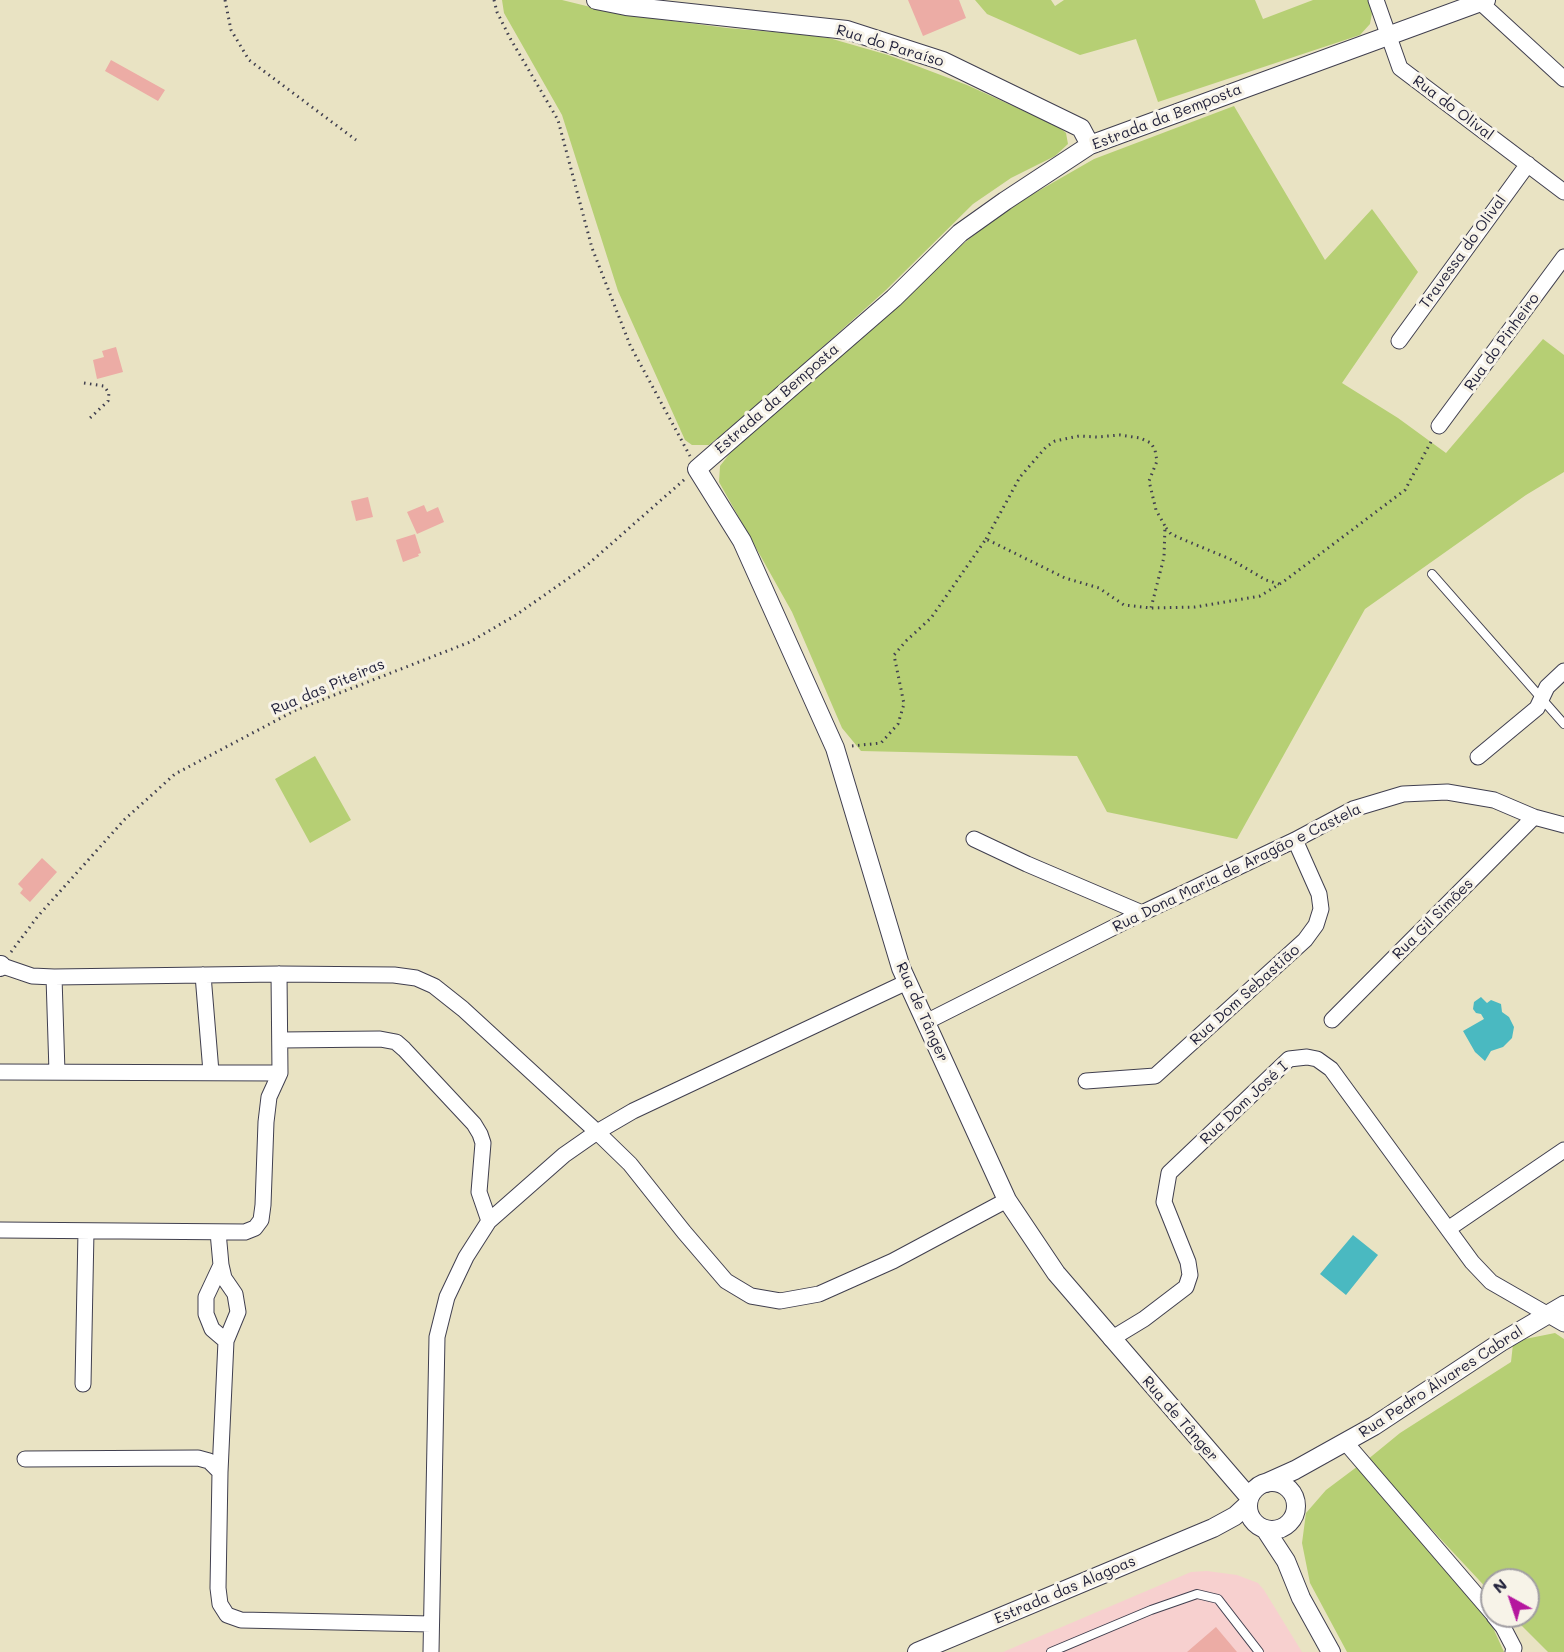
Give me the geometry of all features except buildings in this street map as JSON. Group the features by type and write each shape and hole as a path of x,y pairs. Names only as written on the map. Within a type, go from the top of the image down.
{"street":[{"name":"Rua do Paraíso","path":"596,0 626,6 847,30 943,60 1081,128 1090,145"},
{"name":"Rua do Olival","path":"1376,0 1400,68 1564,192"},
{"name":"Estrada da Bemposta","path":"697,469 894,298 960,234 1005,201 1090,145 1483,1"},
{"path":"1483,1 1564,79"},
{"name":"Travessa do Olival","path":"1399,341 1528,164"},
{"name":"Rua do Pinheiro","path":"1439,426 1564,257"},
{"name":"Rua de Tânger","path":"697,469 742,541 835,748 901,968 1007,1200 1056,1273 1249,1501 1249,1512 1286,1561 1301,1598 1331,1652"},
{"path":"1478,757 1538,708 1546,687 1564,671"},
{"name":"Rua Dona Maria de Aragão e Castela","path":"926,1022 1142,913 1295,840 1353,809 1403,794 1447,792 1494,800 1534,817 1564,825"},
{"name":"Rua Gil Simões","path":"1332,1020 1534,817"},
{"path":"975,839 1142,913"},
{"name":"Rua Dom Sebastião","path":"1086,1081 1155,1076 1305,940 1316,925 1321,909 1320,894 1295,840"},
{"path":"0,966 32,976 54,977 279,974 393,975 416,978 434,986 463,1009 597,1132 630,1164 726,1281 751,1296 780,1301 819,1294 893,1261 1007,1200"},
{"path":"0,1230 245,1232 255,1228 261,1220 264,1205 266,1122 269,1097 280,1073 279,974"},
{"path":"203,975 211,1072"},
{"path":"54,977 57,1072"},
{"path":"430,1652 437,1337 447,1297 466,1257 489,1221 564,1155 633,1111 907,982"},
{"path":"281,1040 380,1039 396,1042 474,1124 480,1134 483,1143 479,1192 489,1221"},
{"name":"Rua Dom José I","path":"1111,1339 1144,1319 1186,1287 1190,1275 1188,1262 1164,1202 1169,1173 1289,1059 1307,1057 1317,1059 1331,1070 1472,1262 1491,1281 1564,1324"},
{"path":"0,1072 280,1073"},
{"path":"1448,1229 1564,1150"},
{"path":"83,1384 86,1231"},
{"path":"218,1232 224,1278 236,1294 238,1312 226,1341 220,1472 218,1588 220,1604 228,1615 241,1620 431,1624"},
{"path":"221,1265 206,1297 206,1314 212,1329 226,1341"},
{"name":"Rua Pedro Álvares Cabral","path":"1266,1483 1346,1443 1564,1305"},
{"path":"1346,1443 1480,1600"},
{"path":"25,1459 198,1458 210,1461 220,1472"},
{"path":"1262,1527 1278,1529 1289,1522 1318,1458"},
{"path":"1249,1501 1259,1486 1273,1482 1285,1486 1293,1496 1294,1509 1286,1561"},
{"name":"Estrada das Alagoas","path":"917,1652 1213,1528 1234,1516 1249,1501"},
{"name":"Estrada das Alagoas","path":"1213,1528 1262,1527"},
{"path":"1504,1628 1515,1648 1513,1652"}],"lane":[{"path":"1432,574 1564,724"},
{"path":"1051,1652 1151,1610 1197,1594 1218,1599 1259,1652"}],"path":[{"path":"225,0 231,30 249,60 356,140"},
{"path":"494,0 497,12 510,38 558,120 592,248 630,345 697,469"},
{"path":"84,382 104,386 110,393 108,401 89,419"},
{"path":"986,539 1065,578 1099,588 1124,606 1195,607 1260,596 1279,585 1405,490 1439,426"},
{"path":"835,748 881,743 898,724 904,704 894,655 931,618 986,539 1020,477 1046,447 1055,441 1079,436 1120,435 1140,438 1151,443 1157,461 1149,481 1156,510 1165,526 1177,536 1230,559 1279,585"},
{"name":"Rua das Piteiras","path":"0,966 38,916 125,819 175,774 296,710 479,637 516,615 586,566 697,469"},
{"path":"1151,608 1164,557 1165,526"}],"shaded area":[{"path":"1207,1571 1237,1575 1258,1583 1302,1652 1003,1652 1191,1572"}],"green space":[{"path":"502,0 562,0 619,14 829,38 888,55 967,85 1059,127 1066,133 1068,144 1055,156 1011,178 973,204 886,290 748,414 709,445 692,445 685,440 618,291 562,115 504,13"},
{"path":"975,0 1051,0 1055,6 1064,0 1255,0 1263,19 1313,0 1368,0 1372,13 1370,24 1360,35 1158,102 1136,39 1080,55 987,14"},
{"path":"1234,106 1325,260 1372,209 1418,272 1342,383 1398,418 1446,453 1543,339 1564,355 1564,472 1526,495 1365,609 1237,839 1107,812 1077,756 861,751 842,728 792,612 719,482 720,466 734,448 954,251 1007,209 1094,159"},
{"path":"315,756 351,820 310,843 275,779"},
{"path":"1555,1333 1564,1339 1564,1652 1548,1652 1524,1628 1540,1628 1540,1568 1480,1568 1480,1581 1367,1460 1400,1433 1511,1362 1513,1344 1520,1340"},
{"path":"1358,1466 1480,1608 1480,1628 1493,1628 1504,1652 1347,1652 1310,1583 1302,1543 1306,1513 1326,1490"}],"water":[{"path":"1481,997 1487,1003 1491,1000 1501,1004 1502,1012 1509,1017 1514,1027 1512,1038 1503,1047 1491,1051 1485,1061 1475,1052 1463,1031 1484,1019 1473,1009 1474,1002"},
{"path":"1353,1235 1378,1255 1346,1295 1320,1274"}]}
